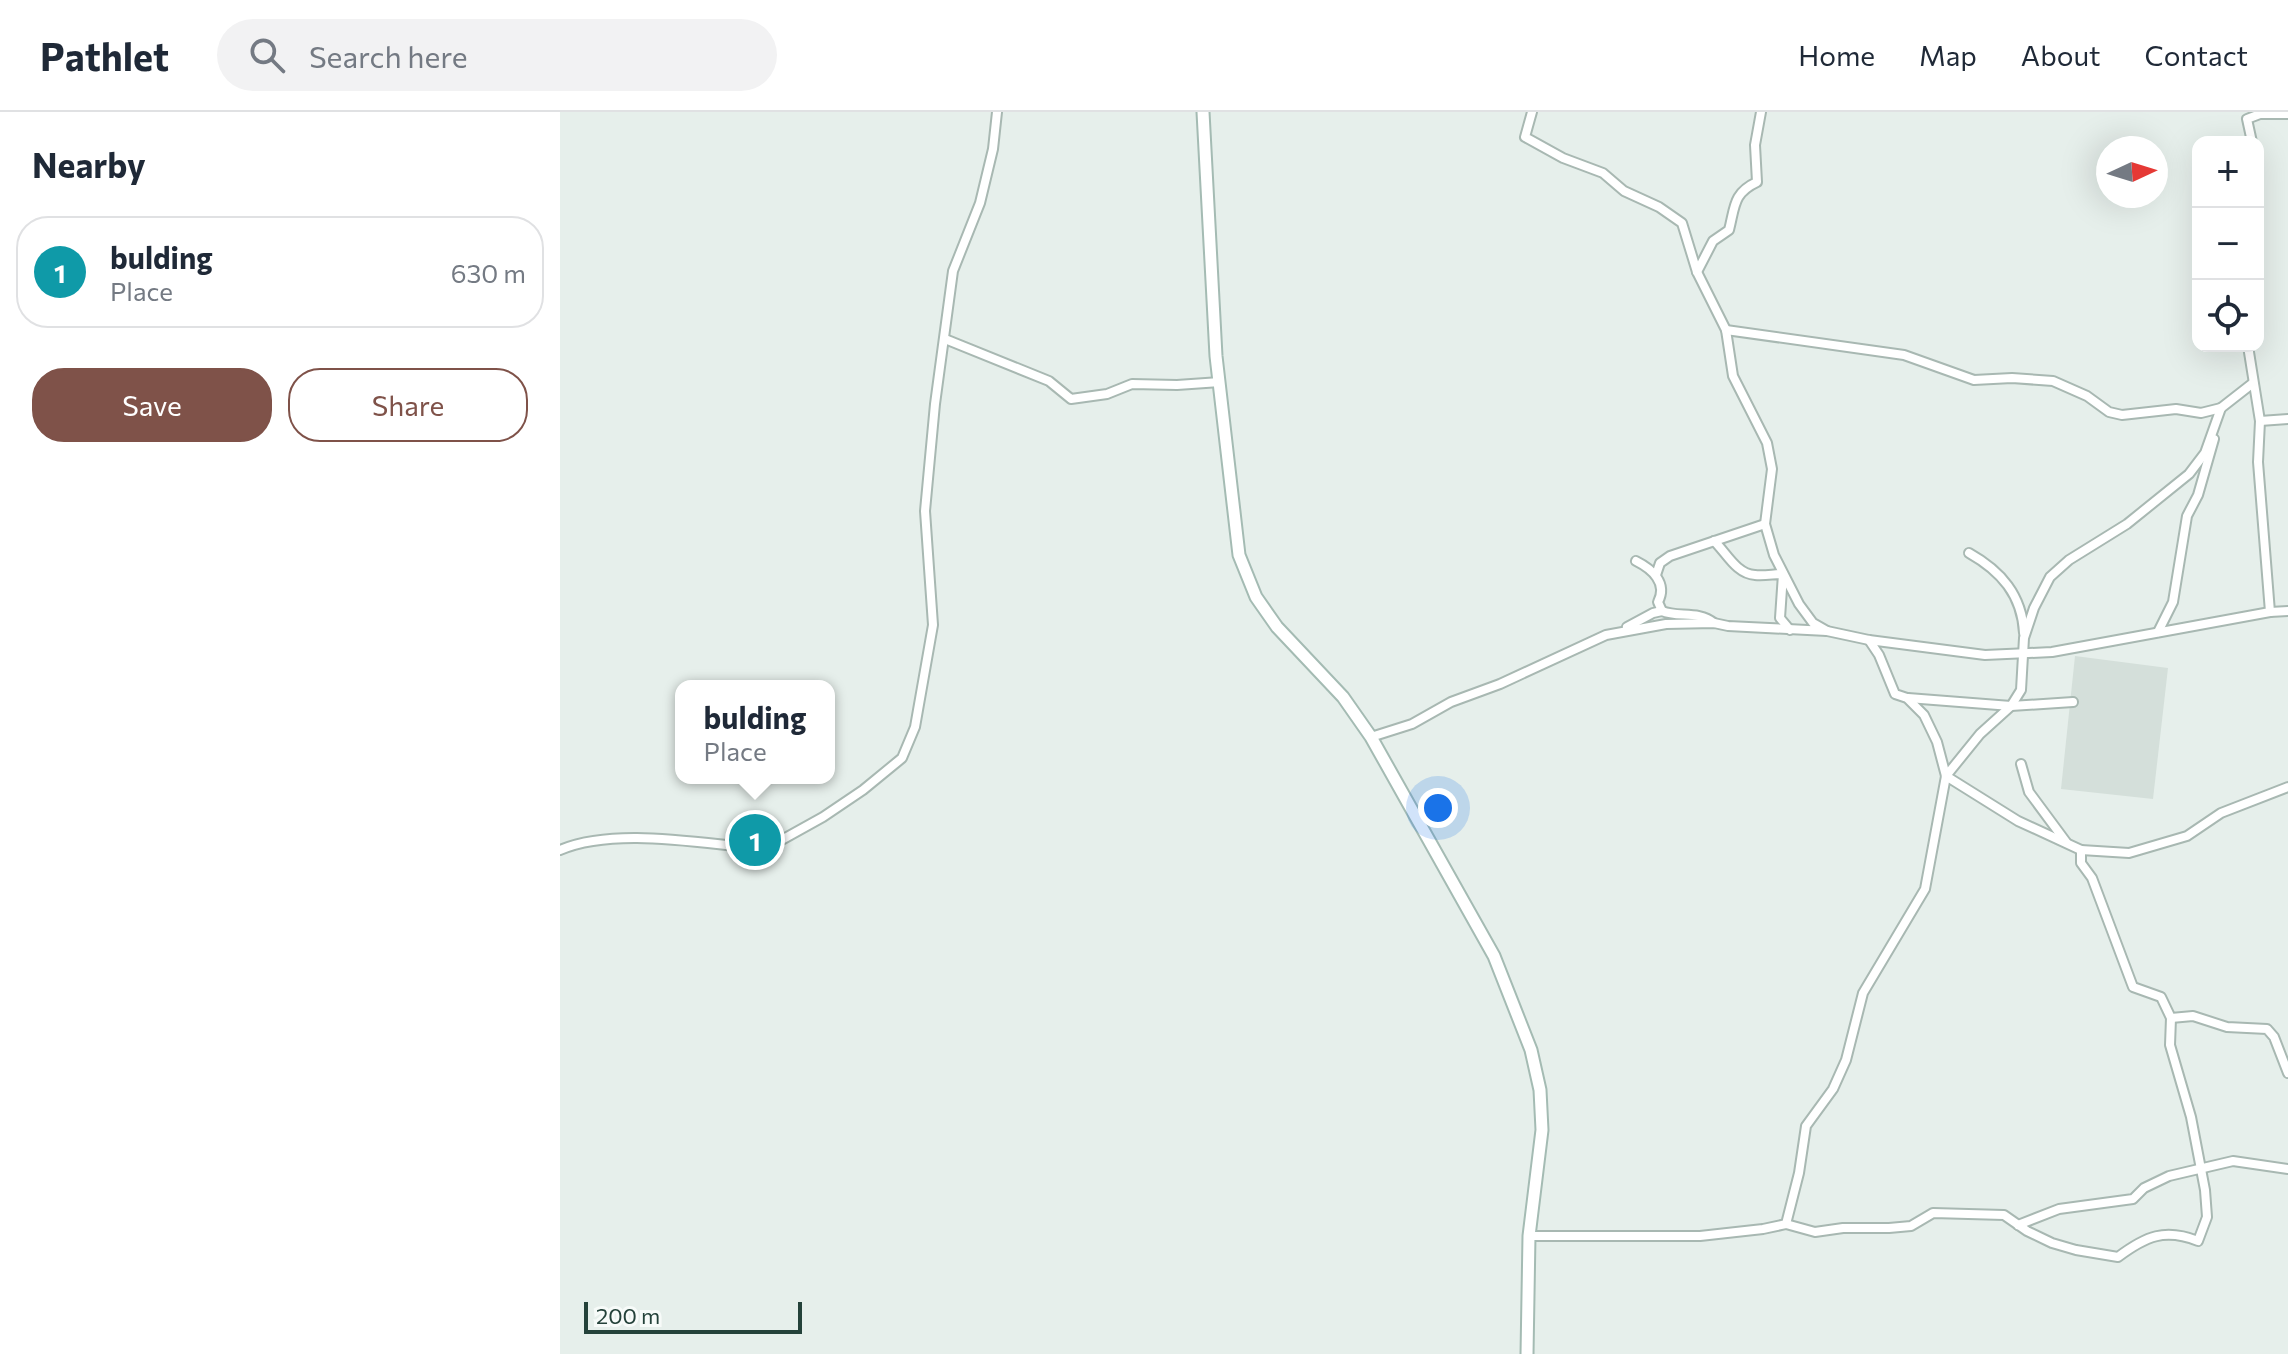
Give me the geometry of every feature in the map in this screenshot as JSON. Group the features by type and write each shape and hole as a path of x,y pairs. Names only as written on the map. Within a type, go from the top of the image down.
{"main road":[{"path":"1203,112 1216,356 1239,555 1256,597 1277,627 1343,697 1371,737 1494,956 1531,1050 1540,1090 1542,1130 1529,1236 1527,1354"}],"street":[{"path":"560,850 574,844 613,837 756,848 778,842 823,817 902,758 915,727 933,625 925,511 930,446 953,271 980,203 993,149 997,112"},
{"path":"1532,112 1525,137 1563,158 1603,173 1624,191 1659,207 1682,223 1697,272 1726,330 1733,376 1767,443 1772,469 1765,524 1783,574 1813,623 1827,631"},
{"path":"1697,272 1713,241 1729,230 1736,199 1743,188 1757,182 1755,145 1761,112"},
{"path":"2251,136 2247,119 2260,114 2288,114"},
{"path":"1726,330 1904,355 1974,380 2012,378 2053,381 2087,396 2109,412 2122,415 2176,409 2201,413 2221,408 2253,383"},
{"path":"945,339 1049,381 1071,399 1107,394 1132,384 1220,382"},
{"path":"2249,352 2260,421 2258,462 2270,612"},
{"path":"2024,638 2034,608 2050,577 2069,560 2127,524 2189,474 2205,453 2221,408"},
{"path":"2260,421 2288,419"},
{"path":"2158,632 2173,602 2187,516 2210,459 2215,428"},
{"path":"1656,575 1660,563 1670,556 1765,524"},
{"path":"1714,541 1733,563 1746,572 1755,575 1783,574"},
{"path":"1946,776 1980,734 2011,706 2021,690 2023,615 2012,590 1986,562 1969,553"},
{"path":"1636,561 1656,575 1662,586 1658,602 1662,611"},
{"path":"1783,574 1779,611 1780,618 1790,630"},
{"path":"1371,737 1412,724 1451,702 1500,684 1635,624 1653,613 1662,611 1705,617 1714,623"},
{"path":"1768,629 1779,611"},
{"path":"1606,635 1666,624 1714,623 1827,631 1869,640 1985,655 2052,652 2288,611"},
{"path":"1869,640 1879,655 1895,694 1907,698 2011,706 2073,702"},
{"path":"1786,1224 1799,1173 1806,1126 1833,1089 1842,1070 1863,993 1925,889 1946,776 1937,742 1924,715 1907,698"},
{"path":"2021,764 2029,792 2066,842"},
{"path":"1946,776 2018,821 2081,850 2129,853 2187,836 2221,813 2288,787"},
{"path":"1529,1236 1700,1236 1786,1224 1815,1232 1843,1228 1889,1228 1911,1226 1933,1213 2004,1215 2052,1243 2104,1256 2118,1257 2142,1239 2167,1234 2182,1234 2198,1241 2207,1217 2191,1117 2170,1045 2171,1018 2161,997 2133,987 2092,878 2081,863 2081,850"},
{"path":"2171,1018 2193,1016 2227,1027 2267,1029 2274,1037 2288,1073"},
{"path":"2018,1225 2059,1209 2133,1199 2144,1188 2169,1176 2233,1161 2288,1169"}],"shaded area":[{"path":"2075,656 2168,668 2153,799 2061,789"}],"place":[{"name":"bulding","path":"755,840"}]}
